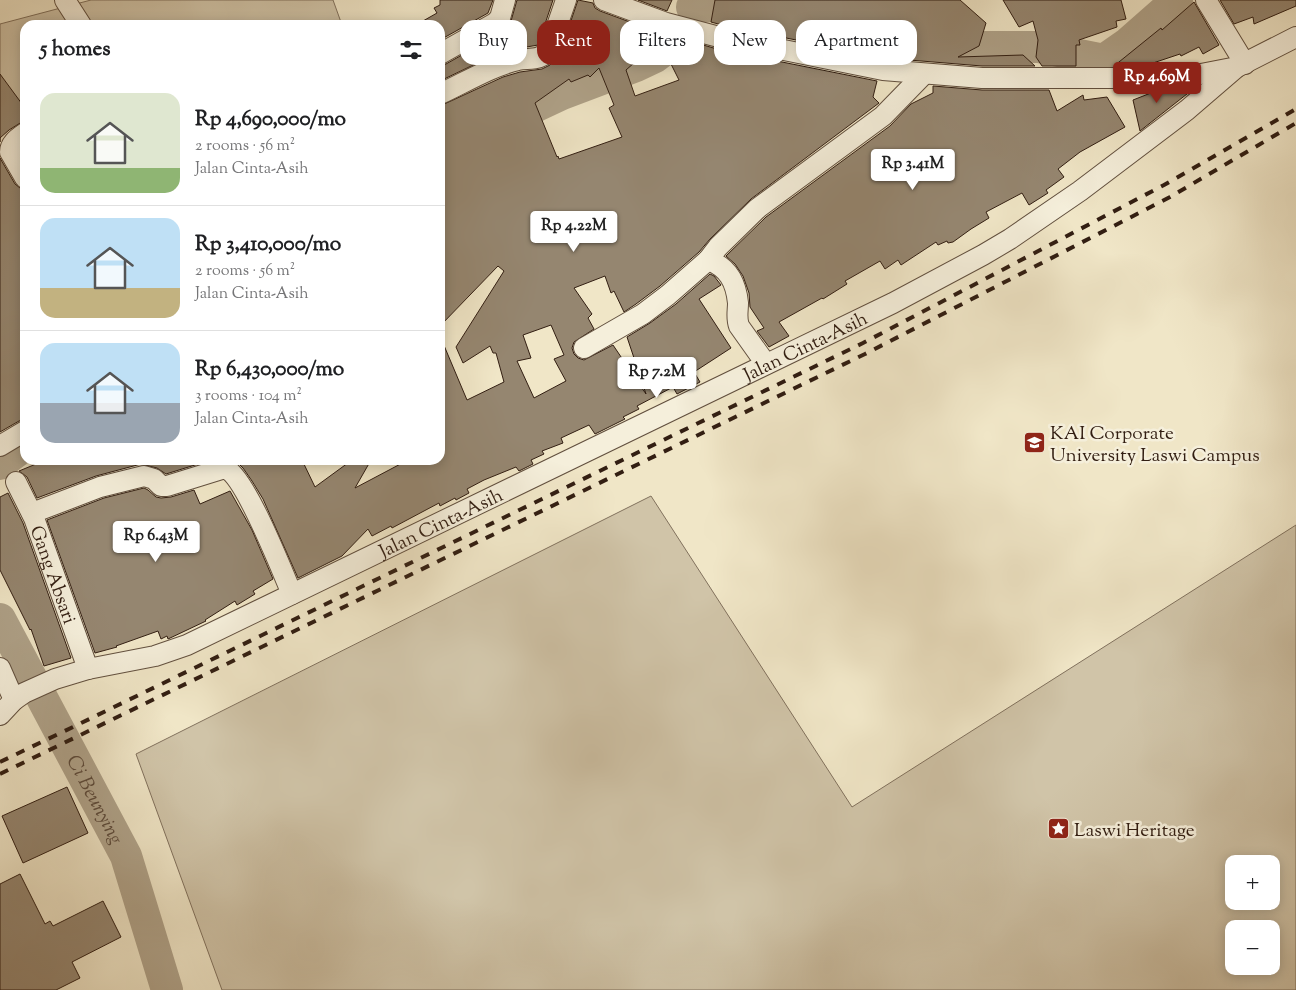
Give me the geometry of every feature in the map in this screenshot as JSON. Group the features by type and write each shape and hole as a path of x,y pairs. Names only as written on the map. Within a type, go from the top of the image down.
{"street":[{"path":"65,0 78,20"},
{"path":"445,51 496,23 500,18 505,0"},
{"path":"445,92 507,63 544,56 549,49 566,0"},
{"path":"604,0 666,23 883,70 982,78 1146,78 1201,74 1241,65 1206,0"},
{"name":"Jalan Cinta-Asih","path":"19,696 56,679 88,668 172,651 893,303 1010,239 1080,191 1187,110 1241,65 1296,37"},
{"path":"584,348 668,296 708,260 718,247 758,208 883,116 924,74"},
{"path":"13,139 10,152 20,169"},
{"path":"708,260 720,264 727,272 736,294 739,326 766,364"},
{"path":"0,446 20,434"},
{"path":"32,513 100,487 144,476 154,478 161,486 167,486 220,469 228,469 246,492 292,594"},
{"name":"Gang Absari","path":"16,482 32,513 88,668"},
{"path":"0,668 19,696 0,715"}],"shaded area":[{"path":"91,0 333,0 340,20 20,20 20,115 0,101 0,24"},
{"path":"651,496 852,807 1296,525 1296,990 222,990 136,754"}],"building":[{"path":"440,0 493,0 488,13 476,20 460,20 460,29 445,37 445,20 425,20 437,13 434,8 440,5"},
{"path":"517,0 553,0 546,20 537,20 537,45 527,47 527,20 511,20"},
{"path":"578,0 593,3 595,8 600,11 624,20 620,20 620,65 632,65 626,70 635,96 679,80 672,65 704,65 704,45 714,48 714,65 786,65 786,63 877,81 873,97 879,103 751,199 699,252 660,286 624,312 614,291 611,293 605,276 574,288 592,314 588,318 594,329 574,342 572,348 574,354 584,360 613,345 646,394 627,337 676,304 710,274 714,276 721,285 699,299 731,348 694,372 700,382 677,394 673,387 637,406 639,409 623,417 625,419 595,434 589,425 561,438 563,443 542,451 544,454 531,460 533,464 519,471 516,467 484,480 467,489 469,493 456,500 455,498 440,506 439,503 392,528 391,526 372,536 368,529 342,556 298,578 263,499 240,465 304,465 315,487 345,465 368,465 355,488 399,465 445,465 445,348 467,400 504,382 496,353 493,353 490,346 463,363 456,347 504,271 498,266 445,321 445,104 503,77 542,69 550,65 610,65 610,20 571,20","holes":["599,68 614,105 609,108 622,137 559,159 535,103 569,79 571,82 588,75 590,77","551,325 564,355 554,359 566,381 534,398 517,361 531,358 523,335"]},
{"path":"638,0 672,0 667,11"},
{"path":"715,0 960,0 986,23 979,46 958,57 1023,55 1035,66 982,66 917,61 917,20 796,20 796,40 786,38 786,20 714,20 714,23 711,22"},
{"path":"1003,0 1121,0 1126,19 1116,21 1117,27 1079,40 1080,45 1076,45 1076,66 1042,66 1036,57 1038,40 1033,21 1019,27"},
{"path":"1220,0 1296,0 1296,6 1254,24 1253,17 1234,24"},
{"path":"1194,2 1219,45 1203,54 1199,47 1181,56 1180,54 1147,65 1114,66 1161,28 1162,30"},
{"path":"460,56 460,65 473,65 445,79 446,64"},
{"path":"0,74 20,101 20,123 0,138"},
{"path":"933,86 982,90 1049,90 1057,111 1083,95 1084,100 1107,97 1125,127 1080,152 1058,169 1064,177 1046,190 1048,193 1029,205 1022,193 986,212 989,218 953,242 948,243 947,241 938,245 936,242 901,265 898,260 885,269 880,261 845,281 847,284 823,299 779,322 789,336 769,347 757,331 764,328 750,307 749,293 743,276 735,264 726,256 766,217 890,126 911,104 933,93"},
{"path":"1186,87 1188,92 1192,90 1140,131 1133,100 1161,89"},
{"path":"0,158 15,184 20,188 20,421 0,432"},
{"path":"34,465 137,465 96,476 37,498 27,477 19,471"},
{"path":"145,465 195,465 166,474 157,468"},
{"path":"144,488 156,497 161,498 194,490 200,504 230,491 252,530 273,579 253,591 255,594 237,605 235,601 206,621 168,639 167,636 161,639 158,631 117,647 95,653 47,520 104,498"},
{"path":"8,493 23,523 71,658 44,666 31,629 0,570 0,497"},
{"path":"67,787 88,833 23,863 2,816"},
{"path":"20,874 45,924 50,921 53,926 103,901 121,937 72,962 80,978 56,990 0,990 0,884"}],"waterway":[{"path":"932,44 943,47 1039,47 1104,60 1127,44 1177,0"},
{"path":"692,7 714,6 757,13"},
{"path":"445,149 562,94 638,65"},
{"path":"0,464 20,449"},
{"name":"Ci Beunying","path":"0,619 126,856 167,990"}],"railway":[{"path":"0,762 863,343 1164,185 1296,109"},
{"path":"0,774 865,354 1170,197 1296,123"}],"place":[{"name":"KAI Corporate University Laswi Campus","path":"1034,443"},
{"name":"Laswi Heritage","path":"1058,829"}]}
